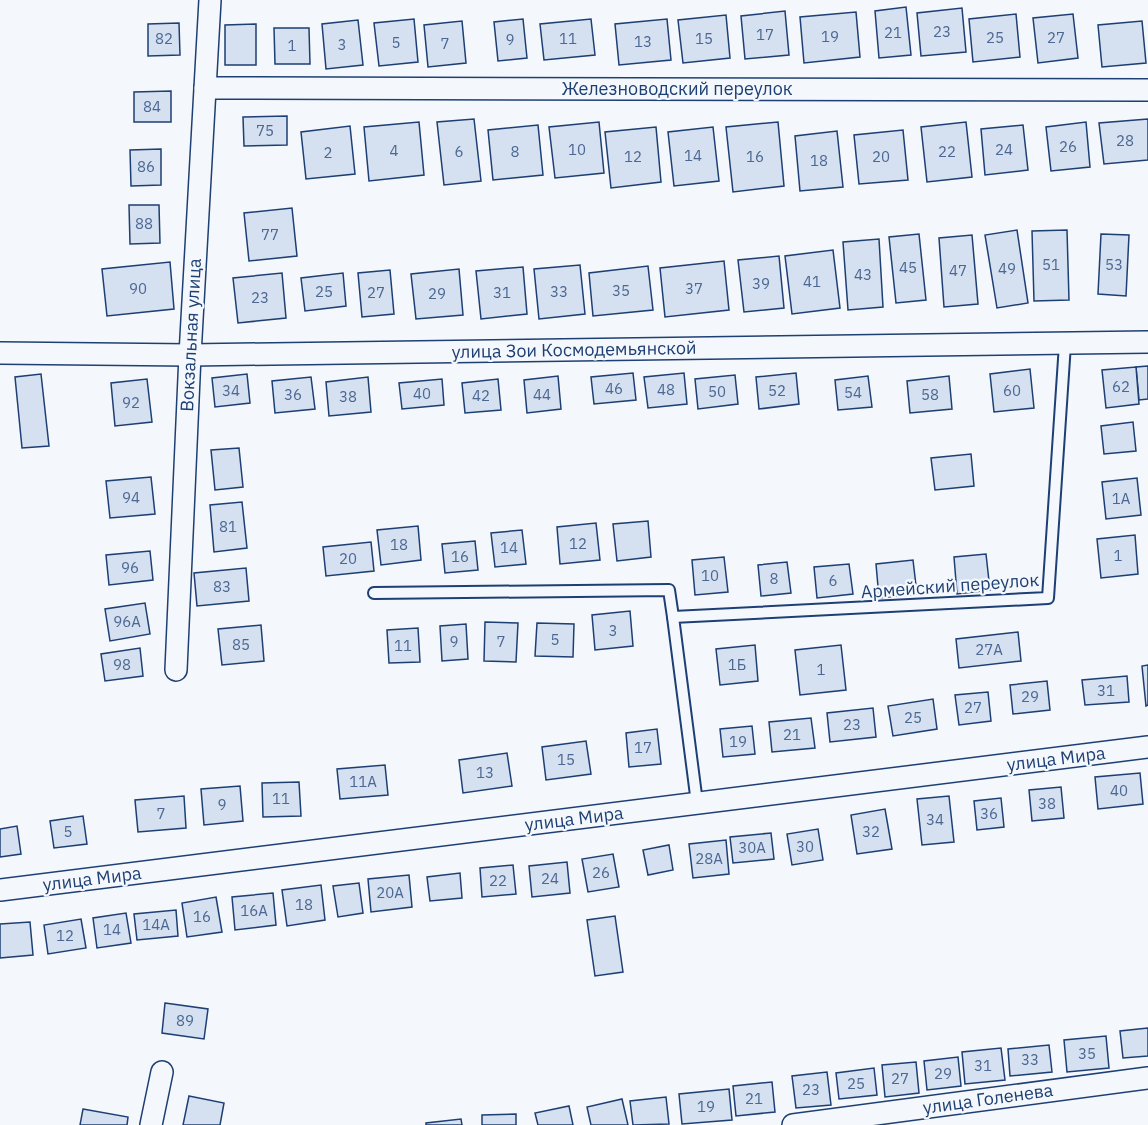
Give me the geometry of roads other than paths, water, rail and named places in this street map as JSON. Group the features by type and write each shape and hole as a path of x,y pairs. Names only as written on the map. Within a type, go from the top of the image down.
{"street":[{"name":"Вокзальная улица","path":"176,670 190,355 210,0"},
{"name":"Железноводский переулок","path":"205,88 1148,90"},
{"name":"улица Зои Космодемьянской","path":"0,353 190,355 1148,342"},
{"name":"улица Мира","path":"0,890 1148,747"},
{"path":"151,1125 162,1072"},
{"name":"улица Голенева","path":"793,1125 1148,1078"}],"lane":[{"name":"Армейский переулок","path":"673,617 1048,598 1065,344"},
{"path":"374,594 669,590 697,803"}]}
